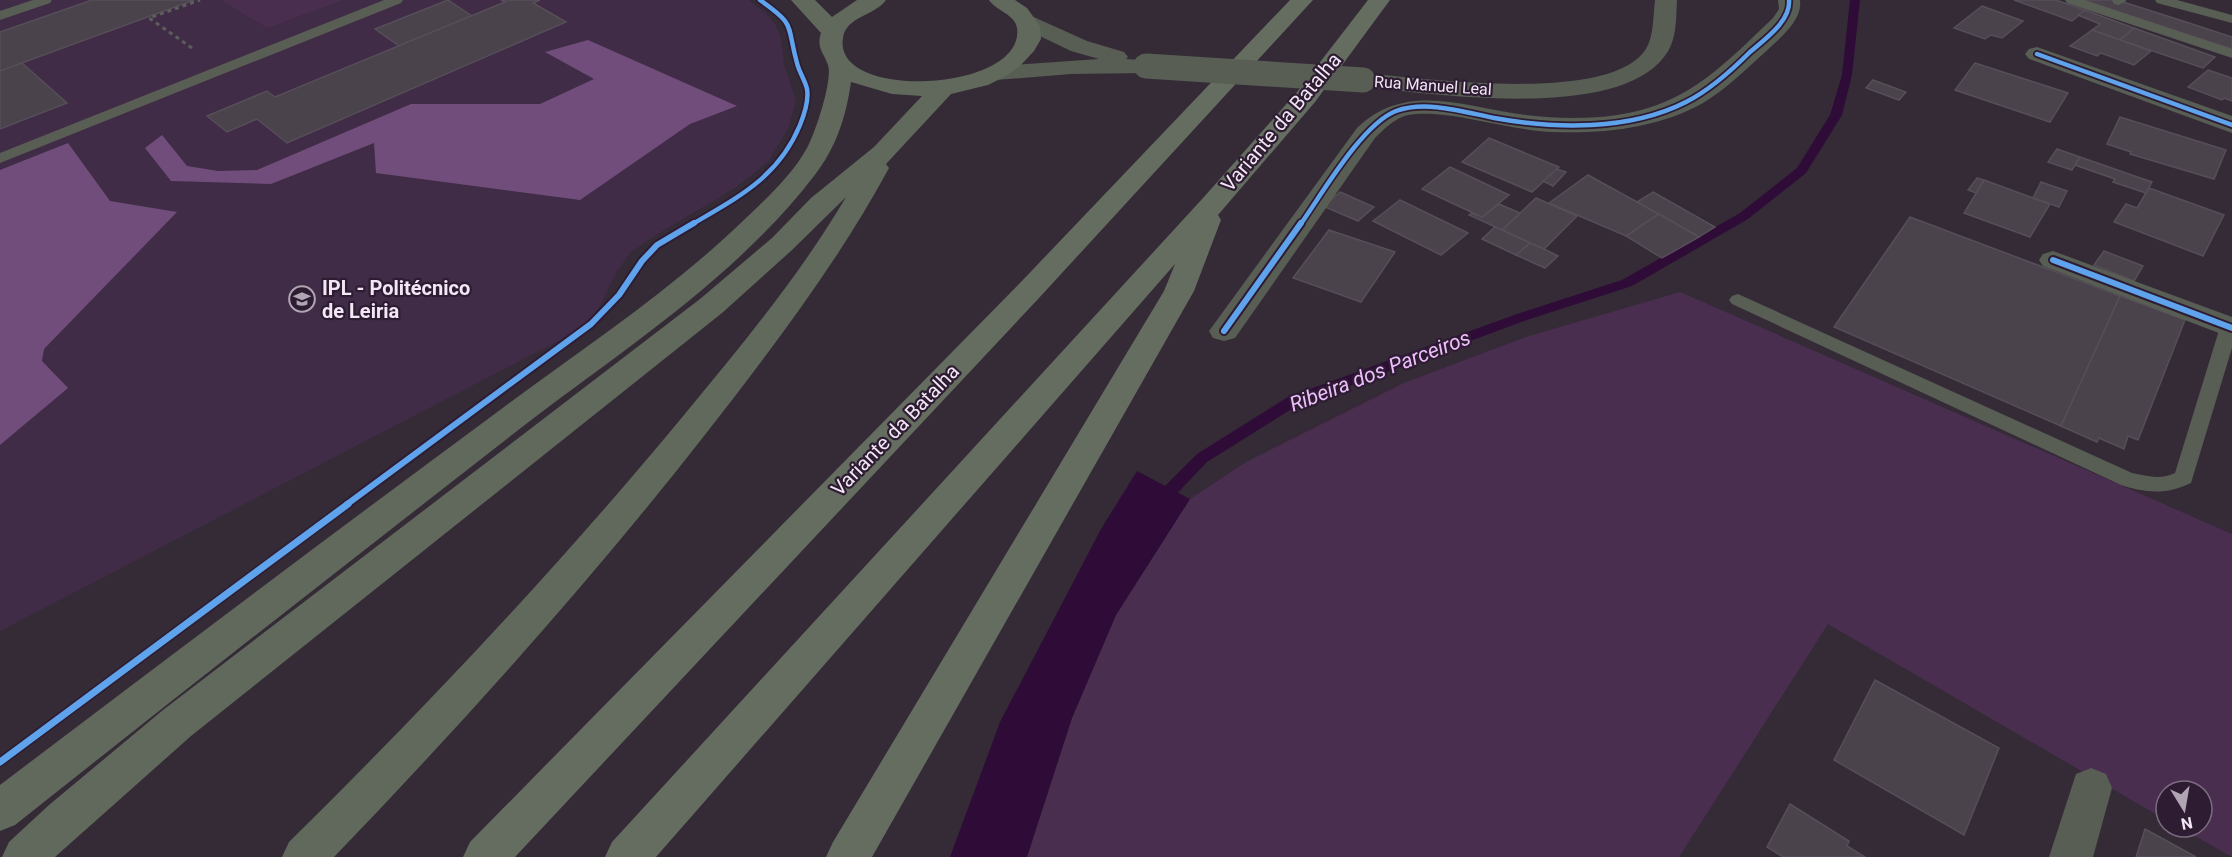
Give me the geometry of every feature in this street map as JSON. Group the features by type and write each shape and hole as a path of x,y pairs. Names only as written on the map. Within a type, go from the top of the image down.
{"highway":[{"name":"Variante da Batalha","path":"485,857 1021,300 1302,0"},
{"name":"Variante da Batalha","path":"627,857 1213,204 1306,97 1379,0"},
{"path":"848,857 1179,291 1213,204"}],"main road":[{"path":"802,0 817,13 832,33"},
{"path":"875,0 857,8 842,20 832,33 830,45 833,55 841,66 858,78 883,86 912,89 943,88 980,80 1009,65 1026,48 1029,39 1027,21 1014,7 1000,0"},
{"path":"0,811 666,302 750,230 817,155 834,114 841,66"},
{"path":"24,857 72,812 177,723 711,306 782,244 822,204 883,153 943,88"},
{"path":"304,857 383,778 553,594 692,429 783,312 835,239 883,153"}],"street":[{"name":"Rua Manuel Leal","path":"996,73 1075,57 1146,66 1526,92 1589,86 1618,79 1642,68 1655,55 1662,38 1666,0"},
{"path":"1224,331 1366,133 1390,113 1421,108 1549,124 1585,124 1642,117 1683,104 1701,94 1782,22 1790,9 1789,0"},
{"name":"Rua Manuel Leal","path":"1027,21 1075,57"},
{"path":"2037,54 2232,125"},
{"path":"2053,260 2231,324"},
{"path":"2071,857 2091,788"}],"lane":[{"path":"0,16 45,0"},
{"path":"0,158 396,0"},
{"path":"2072,0 2157,13 2191,8 2227,17 2212,40"},
{"path":"2183,30 2191,8"},
{"path":"2157,13 2183,30 2212,40 2232,54"},
{"path":"1738,300 2128,480 2156,486 2172,485 2184,478 2231,324"}],"shaded area":[{"name":"IPL - Politécnico de Leiria","path":"0,0 749,0 768,15 776,26 781,38 784,64 796,101 788,129 768,162 735,188 630,253 616,273 591,324 0,631"},
{"path":"221,0 343,0 267,28"},
{"path":"588,40 737,106 690,124 580,200 376,173 374,143 271,184 171,181 145,148 162,135 187,166 218,171 257,170 411,104 540,104 594,79 545,52"},
{"path":"68,143 110,201 177,212 44,349 42,361 68,388 0,445 0,170"},
{"path":"1680,292 2232,534 2232,857 2200,839 2214,839 2214,779 2154,779 2154,813 1828,624 1679,857 1027,857 1072,718 1116,615 1190,499 1246,462 1404,383 1526,337"},
{"path":"1137,471 1190,499 1116,615 1072,718 1027,857 950,857 1000,722 1101,529"}],"building":[{"path":"92,0 194,0 0,71 0,32"},
{"path":"448,0 472,16 399,46 375,29"},
{"path":"501,0 540,0 533,3 566,22 287,143 257,119 227,132 207,116 267,91 275,97 505,2"},
{"path":"2014,0 2056,0 2085,10 2072,21"},
{"path":"2080,0 2117,0 2186,22 2232,37 2232,49"},
{"path":"1982,6 2023,21 2002,38 1991,35 1985,39 1954,28"},
{"path":"2085,10 2134,28 2120,40 2092,30 2100,24 2078,15"},
{"path":"2134,28 2215,57 2203,68 2120,40"},
{"path":"2092,30 2151,51 2134,65 2101,53 2097,56 2070,46"},
{"path":"22,63 67,103 0,129 0,71"},
{"path":"1975,63 2068,93 2050,122 1955,90"},
{"path":"2208,70 2232,78 2232,101 2224,98 2222,100 2188,87"},
{"path":"1873,80 1906,92 1899,100 1866,88"},
{"path":"2120,117 2226,150 2214,179 2130,154 2131,152 2107,144"},
{"path":"1489,138 1559,167 1532,192 1462,162"},
{"path":"2057,149 2080,157 2072,170 2048,162"},
{"path":"2080,157 2152,182 2146,193 2113,182 2115,179 2075,165"},
{"path":"1450,167 1509,195 1482,217 1422,189"},
{"path":"1557,169 1566,172 1553,186 1543,181"},
{"path":"1588,175 1659,214 1626,236 1549,203"},
{"path":"1977,178 1984,180 1976,193 1968,190"},
{"path":"1984,180 2050,204 2030,237 1964,213"},
{"path":"2041,182 2067,191 2059,207 2033,198"},
{"path":"2149,188 2224,215 2203,256 2114,222 2126,204 2137,208"},
{"path":"1340,192 1374,207 1358,221 1323,206"},
{"path":"1653,192 1715,227 1699,237 1637,202"},
{"path":"1536,198 1577,216 1544,249 1502,230"},
{"path":"1400,200 1468,233 1441,255 1373,221"},
{"path":"1499,204 1520,213 1502,230 1469,215 1472,213 1482,217"},
{"path":"1659,214 1699,237 1662,258 1626,236"},
{"path":"1910,217 2120,296 2061,426 1834,327"},
{"path":"1495,227 1530,243 1516,255 1482,239"},
{"path":"1329,230 1395,252 1361,302 1293,278"},
{"path":"1530,243 1558,256 1545,268 1516,255"},
{"path":"2104,251 2143,266 2134,281 2094,265"},
{"path":"2120,296 2185,320 2138,440 2128,436 2124,449 2099,438 2097,442 2061,426"},
{"path":"1875,680 1999,748 1964,835 1834,760"},
{"path":"1790,804 1849,841 1847,846 1865,857 1783,857 1767,847"},
{"path":"2145,829 2154,834 2154,839 2163,839 2196,857 2136,857"}],"waterway":[{"name":"Ribeira dos Parceiros","path":"1158,503 1202,458 1293,401 1522,317 1627,283 1744,216 1802,170 1836,115 1847,75 1855,0"}],"cycle path":[{"path":"0,762 591,324 619,295 642,261 657,245 754,187 779,163 793,142 804,115 807,90 797,64 789,25 784,17 760,0"},
{"path":"1224,331 1366,133 1385,117 1408,108 1433,107 1529,123 1574,125 1620,121 1664,111 1684,103 1709,88 1735,66 1782,22 1790,9 1789,0"},
{"path":"2037,54 2232,125"},
{"path":"2053,260 2232,328"}],"place":[{"name":"IPL - Politécnico de Leiria","path":"302,299"}]}
